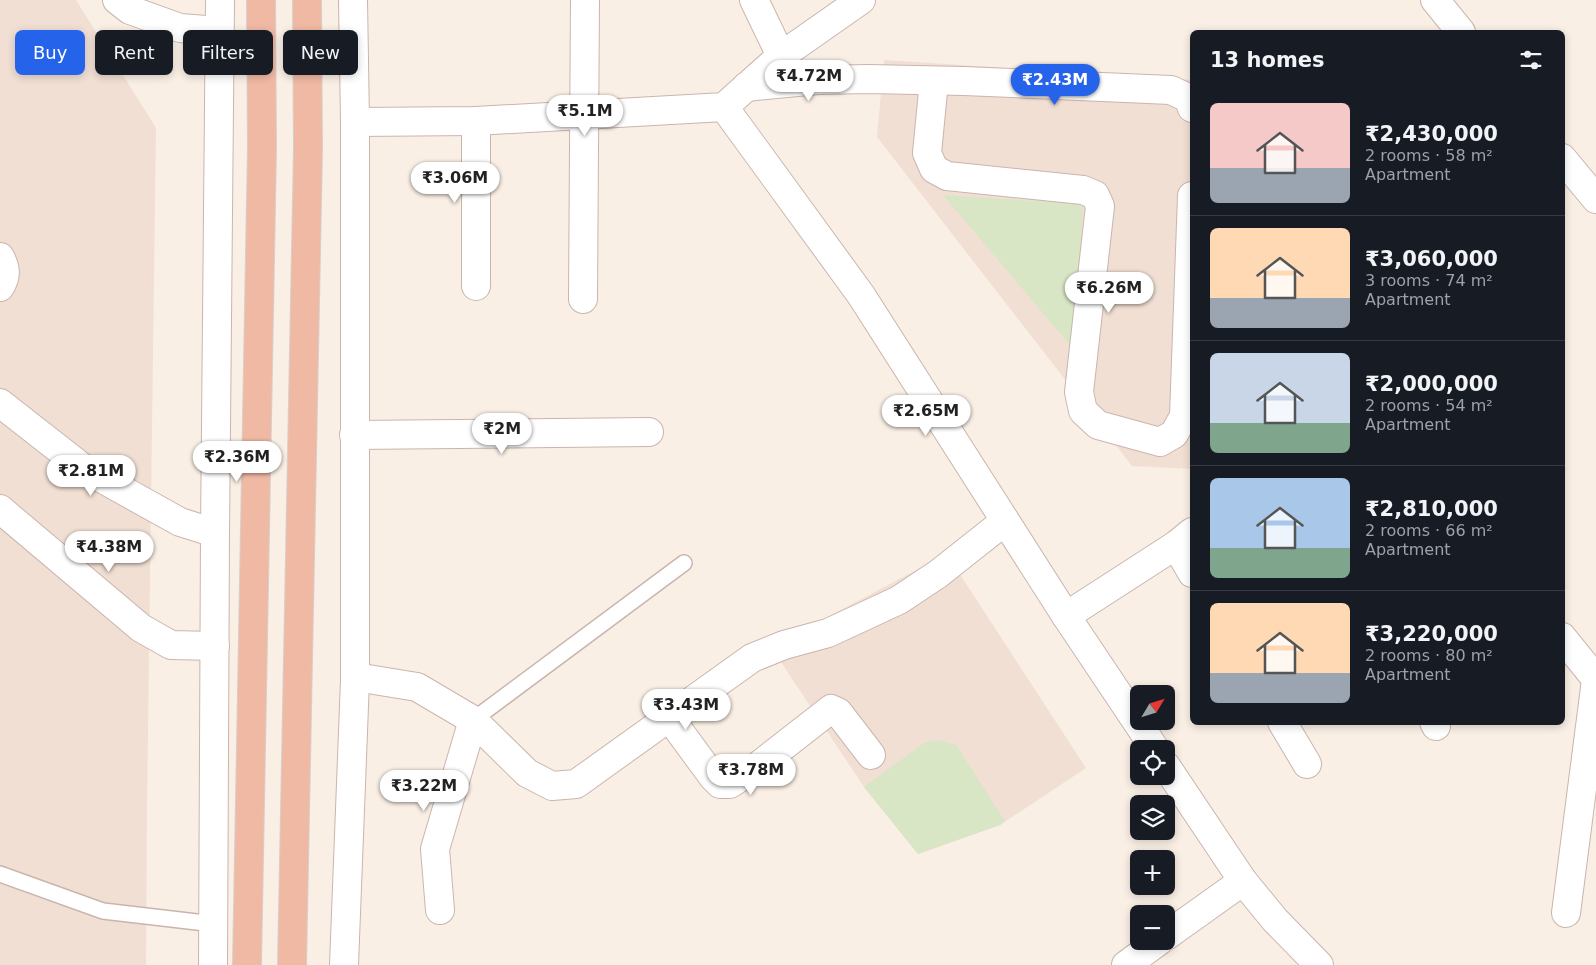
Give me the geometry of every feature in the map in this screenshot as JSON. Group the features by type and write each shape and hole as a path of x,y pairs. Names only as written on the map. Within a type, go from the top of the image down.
{"highway":[{"path":"247,965 262,167 261,0"},
{"path":"292,965 308,148 307,0"}],"street":[{"path":"117,0 130,10 180,28 206,30"},
{"path":"219,30 220,0"},
{"path":"344,965 354,680 353,0"},
{"path":"583,299 585,0"},
{"path":"754,0 781,56"},
{"path":"354,122 476,121 724,107 781,56 861,0"},
{"path":"1435,0 1459,30"},
{"path":"213,965 219,75"},
{"path":"746,87 818,80 964,81 1171,90 1188,98 1190,103"},
{"path":"934,81 927,153 934,169 947,176 1083,190 1094,194 1100,206 1079,392 1083,412 1098,425 1160,442 1174,434 1184,416 1190,251"},
{"path":"724,107 861,295 1066,616 1148,740"},
{"path":"476,121 476,286"},
{"path":"1565,162 1596,199"},
{"path":"0,257 6,274 0,287"},
{"path":"0,403 83,468 180,522 215,533"},
{"path":"354,435 649,432"},
{"path":"0,509 141,628 171,645 215,646"},
{"path":"354,680 368,679 417,687 473,720 527,773 552,786 576,784 752,658 784,644 828,633 899,600 938,574 1005,521"},
{"path":"1066,616 1184,538 1190,564"},
{"path":"1565,641 1596,679 1566,913"},
{"path":"669,718 720,784 730,784 758,766 831,709 838,712 870,756"},
{"path":"440,910 435,849 473,720"},
{"path":"1284,725 1307,764"},
{"path":"1175,779 1243,881 1275,920 1319,965"},
{"path":"1175,930 1243,881"},
{"path":"1126,965 1146,950"}],"lane":[{"path":"473,720 684,563"},
{"path":"0,874 104,911 214,924"}],"shaded area":[{"path":"0,0 76,0 95,30 95,75 123,75 156,128 146,965 0,965"},
{"path":"884,60 1190,80 1190,469 1132,466 877,137"},
{"path":"922,567 961,576 1086,768 1000,825 918,854 864,787 771,647"}],"green space":[{"path":"943,195 1083,204 1075,351"},
{"path":"938,740 956,745 1005,821 1000,825 918,854 864,787 924,743"}]}
